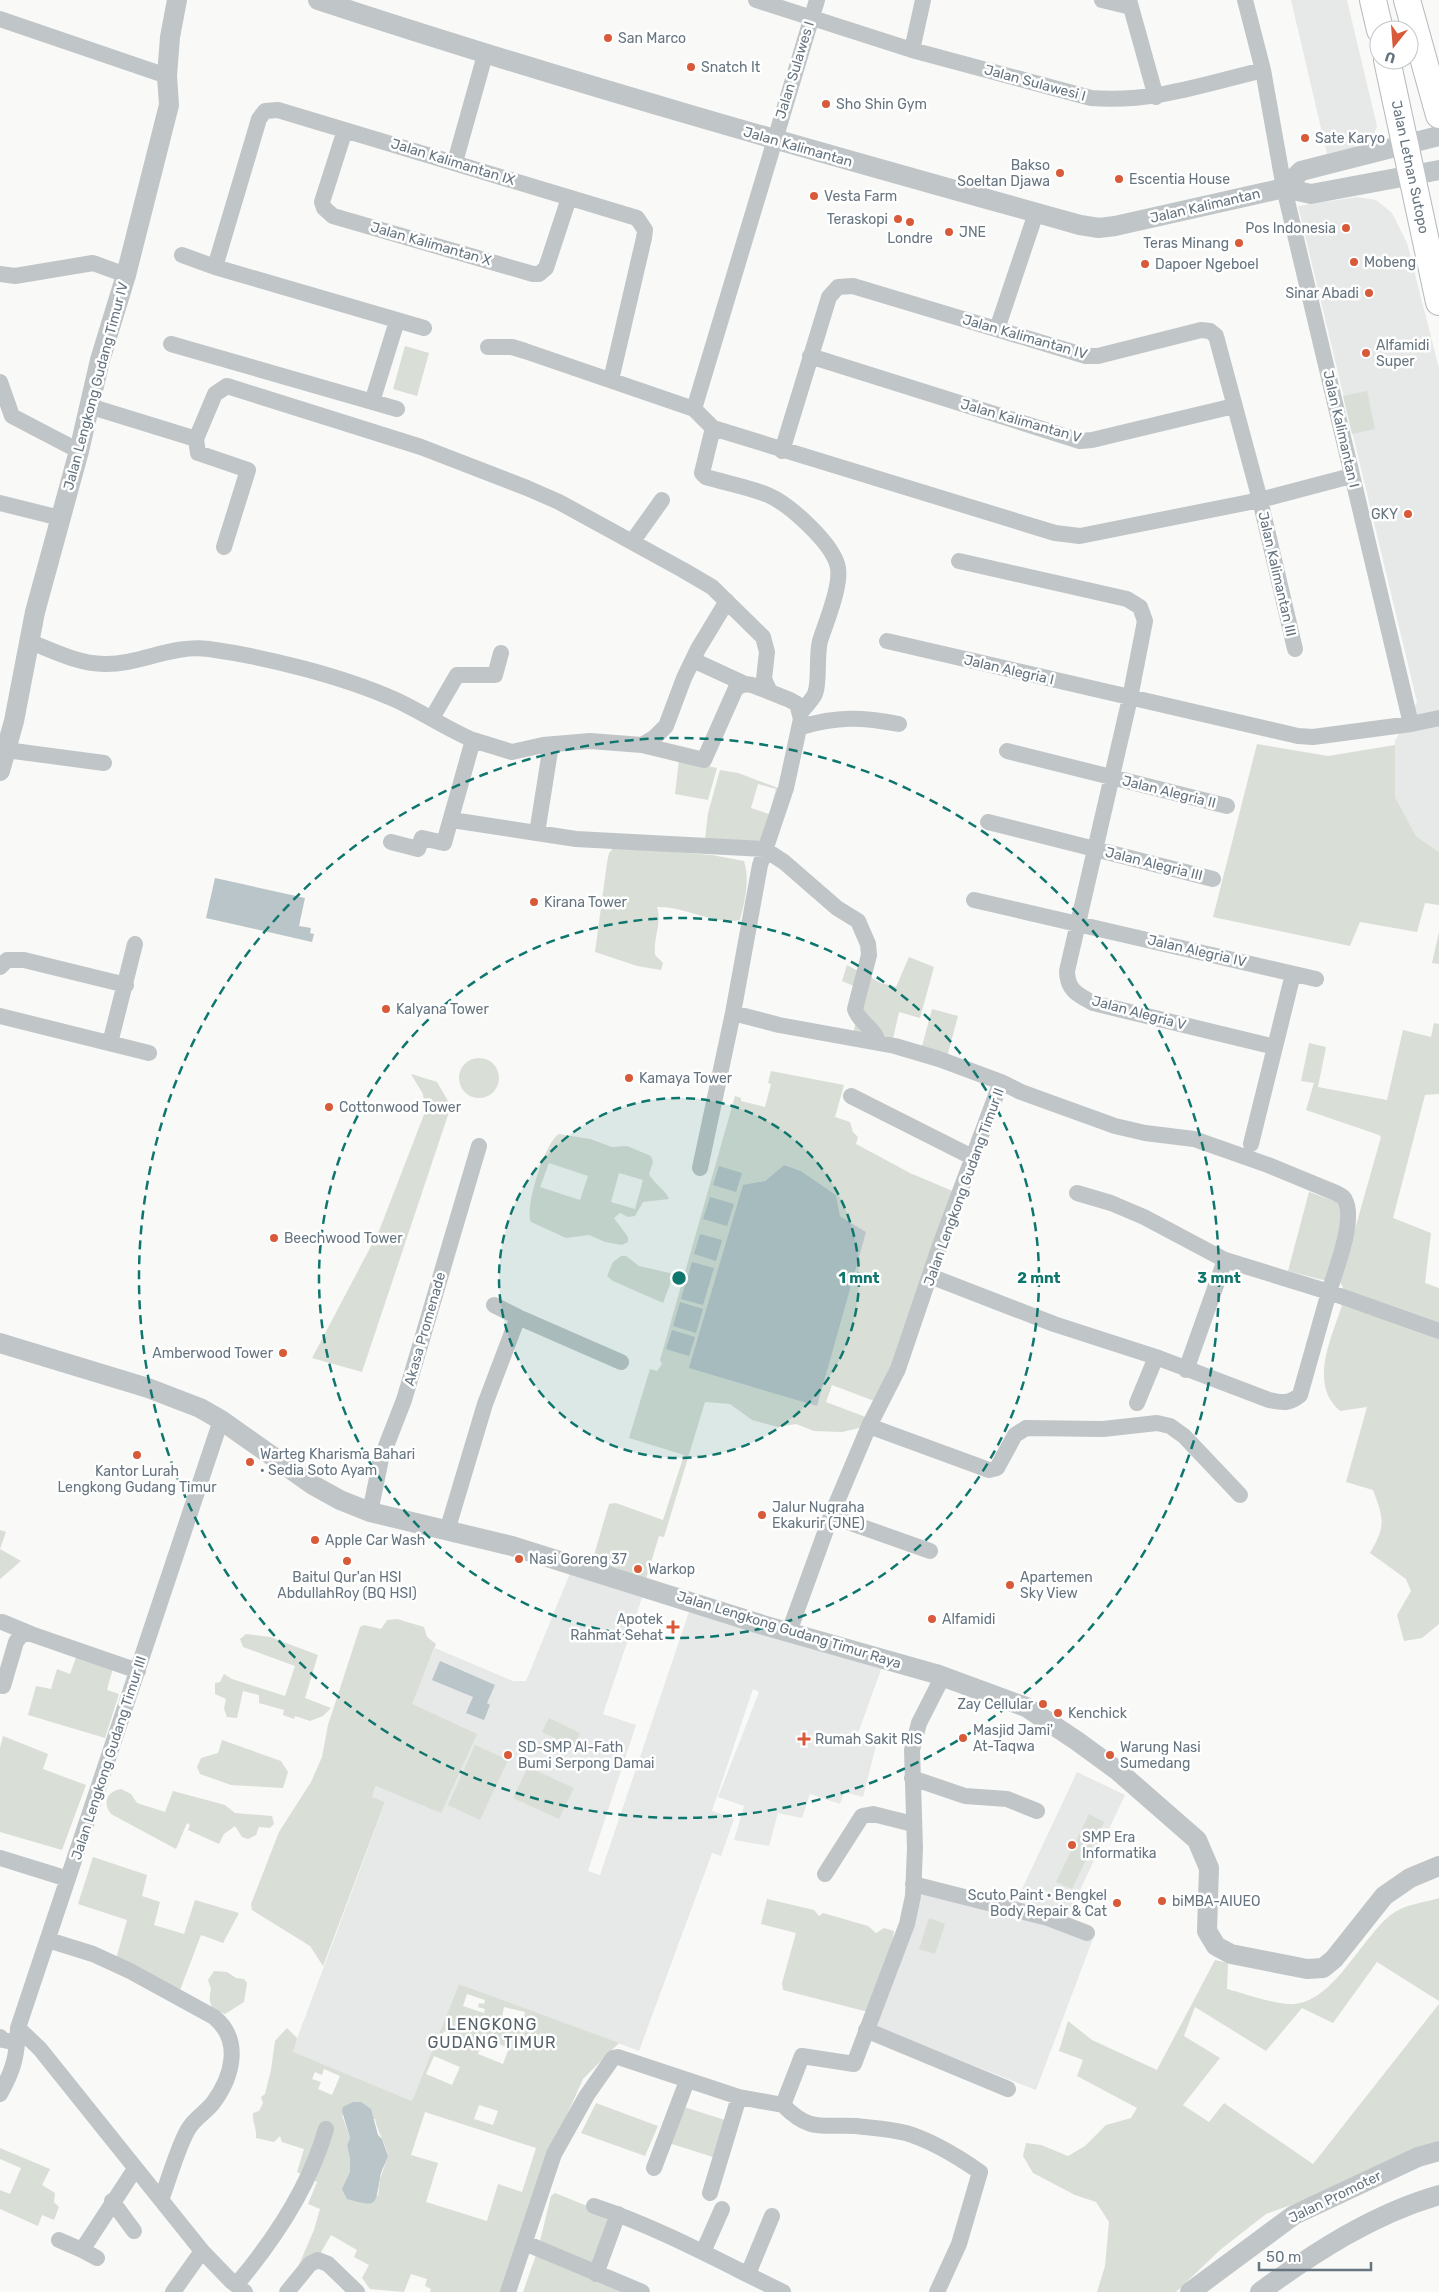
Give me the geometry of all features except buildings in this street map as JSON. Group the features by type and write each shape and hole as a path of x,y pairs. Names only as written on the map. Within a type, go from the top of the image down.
{"main road":[{"path":"1373,0 1378,20"},
{"path":"1407,0 1439,115"},
{"name":"Jalan Letnan Sutopo","path":"1389,70 1439,302"}],"street":[{"name":"Jalan Lengkong Gudang Timur IV","path":"0,771 6,750 7,720 79,451 100,360 126,275 169,105 166,76 170,37 177,0"},
{"name":"Jalan Kalimantan","path":"318,0 485,55 774,140 1036,213 1099,228 1284,188 1310,194 1412,177 1439,170"},
{"name":"Jalan Sulawesi I","path":"756,0 912,50 1092,98 1117,100 1156,97 1263,70"},
{"name":"Jalan Sulawes I","path":"694,408 817,0"},
{"path":"912,50 923,0"},
{"path":"1102,0 1130,4 1156,97"},
{"name":"Jalan Kalimantan I","path":"1246,0 1263,70 1284,188 1411,724"},
{"path":"0,19 166,76"},
{"path":"455,162 485,55"},
{"name":"Jalan Kalimantan IX","path":"215,267 259,119 265,112 278,110 569,198 630,214 637,218 644,230 611,380"},
{"name":"Jalan Kalimantan X","path":"345,130 322,202 324,208 333,216 533,274 539,274 546,268 569,198"},
{"path":"1284,188 1301,171 1439,136"},
{"path":"997,329 1036,213"},
{"path":"182,255 215,267 424,328"},
{"path":"0,274 22,275 56,267 93,263 126,275"},
{"name":"Jalan Kalimantan IV","path":"782,451 829,297 838,287 845,285 1092,357 1201,330 1210,331 1216,336 1260,500"},
{"path":"372,402 397,321"},
{"path":"171,344 397,409"},
{"path":"488,347 512,347 694,408 713,428 782,451 1055,533 1080,536 1260,500 1351,476"},
{"name":"Jalan Kalimantan V","path":"810,356 1080,441 1092,440 1234,406"},
{"path":"0,382 12,416 79,451"},
{"path":"224,547 248,470 198,453 196,439 215,394 227,386 421,447 482,470 559,502 632,542 704,583 727,601 763,637 767,652 764,679 769,690"},
{"path":"89,406 196,439"},
{"path":"700,1168 734,1013 764,849 786,788 801,719 815,696 817,688 816,667 820,644 838,582 838,567 831,552 817,532 784,505 768,496 706,477 702,473 713,428"},
{"path":"632,542 662,500"},
{"name":"Jalan Kalimantan III","path":"1260,500 1295,649"},
{"path":"0,502 60,518"},
{"path":"959,561 1127,599 1140,607 1145,621 1130,698 1078,924"},
{"path":"642,745 662,732 666,726 693,660 727,601"},
{"path":"28,641 90,663 120,663 178,650 207,649 278,662 359,686 395,700 473,740 512,752 590,741 642,745 704,760 736,688 745,684"},
{"name":"Jalan Alegria I","path":"887,641 1298,736 1313,737 1411,724 1439,718"},
{"path":"432,718 457,675 495,675 501,653"},
{"path":"693,660 745,684 769,690 790,700 797,704 801,719"},
{"path":"801,719 872,719 899,724"},
{"path":"392,836 418,849 422,838 444,843 473,740"},
{"path":"537,833 551,745"},
{"path":"6,750 104,763"},
{"name":"Jalan Alegria II","path":"1007,751 1227,806"},
{"path":"452,820 576,839 764,849 784,862 837,908 858,921 868,944 869,955 855,1009 861,1020 876,1035 878,1042"},
{"name":"Jalan Alegria III","path":"988,822 1213,879"},
{"name":"Jalan Alegria IV","path":"974,900 1316,979"},
{"name":"Jalan Alegria V","path":"1078,924 1067,971 1067,982 1079,996 1093,1003 1275,1047"},
{"path":"110,1043 135,944"},
{"path":"0,967 7,960 24,960 126,985"},
{"path":"1251,1144 1293,974"},
{"path":"734,1013 797,1029 878,1042 939,1059 1001,1082"},
{"path":"0,1016 149,1053"},
{"name":"Jalan Lengkong Gudang Timur II","path":"789,1632 831,1516 869,1426 898,1369 972,1157 1001,1082 1021,1092 1115,1126 1144,1133 1194,1139 1345,1198 1349,1209 1349,1222 1329,1292"},
{"path":"851,1096 972,1157"},
{"name":"Akasa Promenade","path":"370,1512 382,1459 404,1400 479,1146"},
{"path":"1078,1193 1110,1203 1144,1217 1225,1260 1329,1292 1439,1331"},
{"path":"1186,1370 1225,1260"},
{"path":"930,1276 1054,1324 1156,1357 1186,1370 1270,1400 1284,1403 1292,1402 1300,1395 1329,1292"},
{"path":"494,1305 621,1362"},
{"path":"447,1532 485,1404 518,1317"},
{"name":"Jalan Lengkong Gudang Timur Raya","path":"0,1343 167,1394 200,1408 221,1420 314,1485 340,1500 370,1512 447,1532 512,1546 789,1632 943,1676 1003,1697 1038,1714 1118,1771 1197,1840 1204,1852 1209,1868 1207,1931 1216,1946 1231,1954 1306,1969 1323,1968 1334,1959 1384,1896 1410,1878 1439,1866"},
{"path":"1137,1403 1156,1357"},
{"name":"Jalan Lengkong Gudang Timur III","path":"0,2094 13,2072 17,2056 17,2035 221,1420"},
{"path":"869,1426 989,1470 997,1468 1015,1435 1026,1428 1103,1429 1157,1423 1170,1426 1184,1436 1240,1495"},
{"path":"831,1516 930,1551"},
{"path":"2,1622 138,1671"},
{"path":"3,1686 16,1642 22,1634 31,1634"},
{"path":"783,2105 802,2056 854,2064 908,1924 914,1884 916,1848 913,1824 912,1750 920,1723 943,1676"},
{"path":"912,1778 965,1796 1007,1799 1037,1811"},
{"path":"825,1874 862,1816 873,1814 913,1824"},
{"path":"0,1858 68,1879"},
{"path":"914,1884 1048,1918 1086,1933"},
{"path":"48,1940 92,1954 130,1971 214,2017 223,2024 230,2036 234,2050 224,2083 213,2102 188,2128 161,2200"},
{"path":"866,2030 1008,2089"},
{"path":"0,2037 2,2040 17,2035 40,2048 100,2122 134,2169 202,2251 241,2289 284,2223 319,2152 326,2130"},
{"path":"508,2292 554,2154 608,2062 618,2057 739,2097 783,2105 794,2117 822,2128 855,2126 905,2133 947,2149 980,2172 958,2244 937,2292"},
{"path":"654,2168 687,2081"},
{"path":"710,2193 739,2097"},
{"name":"Jalan Promoter","path":"1190,2292 1294,2215 1418,2157 1439,2151"},
{"path":"82,2250 134,2169"},
{"path":"1260,2292 1314,2253 1355,2230 1415,2202 1439,2195"},
{"path":"112,2201 134,2231"},
{"path":"594,2206 618,2214 703,2252 750,2282 783,2292"},
{"path":"703,2252 722,2209"},
{"path":"596,2274 618,2214"},
{"path":"750,2282 772,2216"},
{"path":"59,2240 97,2258"},
{"path":"525,2242 596,2274 642,2292"},
{"path":"173,2292 202,2251"},
{"path":"287,2292 310,2264 318,2260 328,2264 357,2292"}],"shaded area":[{"path":"1291,0 1347,0 1377,126 1373,137 1353,148 1327,154"},
{"path":"1357,197 1376,200 1392,213 1407,243 1439,368 1439,852 1416,836 1395,797 1395,741 1417,702 1298,206"},
{"path":"405,346 429,353 417,396 393,389"},
{"path":"1367,391 1375,429 1352,434 1343,396"},
{"path":"1257,744 1328,756 1395,745 1395,797 1416,836 1439,852 1439,905 1425,903 1417,932 1360,922 1350,946 1213,917"},
{"path":"679,760 717,768 708,800 675,794"},
{"path":"720,770 738,773 781,789 762,843 705,839 708,813","holes":["758,784 776,789 769,814 751,808"]},
{"path":"614,847 712,855 744,861 747,883 740,920 719,920 678,909 657,907 659,919 655,955 663,963 661,970 637,966 595,952 607,863 609,853"},
{"path":"215,878 305,898 299,926 311,928 310,933 314,934 312,942 206,918"},
{"path":"1439,932 1439,964 1432,963"},
{"path":"909,957 934,967 920,1018 899,1012 892,1043 853,1034 863,990 842,981 847,965 881,983 896,987"},
{"path":"932,1009 958,1016 947,1057 921,1050"},
{"path":"1434,1023 1439,1024 1439,1094 1425,1095 1393,1218 1431,1233 1425,1283 1439,1288 1439,1325 1346,1293 1340,1282 1381,1137 1306,1110 1314,1083 1301,1081 1309,1043 1326,1047 1318,1087 1387,1100 1403,1030 1431,1037"},
{"path":"479,1058 493,1064 499,1078 493,1092 479,1098 465,1092 459,1078 465,1064"},
{"path":"771,1071 844,1085 835,1117 850,1122 853,1132 858,1137 856,1144 910,1173 962,1195 877,1402 832,1385 826,1402 871,1419 859,1428 842,1432 814,1431 796,1424 778,1427 752,1420 730,1404 705,1402 664,1537 659,1536 646,1579 592,1562 609,1504 616,1503 663,1520 684,1455 629,1438 650,1369 657,1371 662,1364 660,1360 735,1096 741,1098 741,1101 765,1107 771,1084 768,1083","holes":["784,1165 801,1171 836,1195 840,1216 866,1232 753,1185 765,1181"]},
{"path":"411,1074 437,1082 451,1106 362,1372 312,1358 379,1231 425,1112 423,1094"},
{"path":"559,1134 590,1139 612,1147 627,1146 651,1156 653,1162 649,1174 669,1199 643,1202 635,1216 628,1217 620,1213 614,1218 628,1237 628,1242 622,1245 605,1242 589,1235 566,1238 531,1222 530,1204 533,1190 542,1161 553,1139","holes":["549,1163 588,1176 580,1200 540,1187","619,1173 643,1180 635,1209 611,1202"]},
{"path":"784,1165 801,1171 836,1195 840,1216 866,1232 817,1406 689,1368 743,1185 765,1181"},
{"path":"719,1166 742,1173 736,1192 713,1185"},
{"path":"1309,1192 1343,1204 1345,1214 1327,1281 1288,1271"},
{"path":"710,1197 734,1204 727,1226 703,1219"},
{"path":"700,1234 722,1240 716,1261 694,1254"},
{"path":"621,1256 626,1256 639,1266 674,1274 663,1303 613,1281 607,1276 613,1262"},
{"path":"692,1262 714,1268 703,1305 681,1299"},
{"path":"680,1302 703,1309 696,1333 673,1326"},
{"path":"1342,1305 1439,1338 1439,1624 1422,1638 1404,1641 1397,1615 1411,1591 1406,1579 1370,1553 1379,1536 1382,1522 1373,1490 1346,1482 1367,1407 1340,1411 1330,1400 1325,1387 1325,1360"},
{"path":"672,1330 695,1337 689,1356 666,1349"},
{"path":"0,1530 6,1532 0,1549"},
{"path":"0,1549 21,1561 0,1579"},
{"path":"570,1573 643,1595 603,1714 636,1725 588,1871 600,1875 690,1609 882,1667 857,1736 877,1742 863,1797 844,1792 840,1804 810,1794 802,1818 778,1813 769,1846 734,1840 744,1806 718,1797 759,1692 753,1689 712,1811 734,1819 721,1856 712,1853 639,2051 459,1984 412,2101 292,2052 385,1803 372,1797 435,1648 513,1681 526,1681"},
{"path":"397,1619 424,1627 427,1637 436,1644 412,1704 477,1734 441,1813 376,1786 372,1797 385,1802 323,1966 310,1946 252,1910 251,1904 279,1832 311,1782 322,1757 328,1725 360,1627 364,1625 381,1629 387,1620"},
{"path":"246,1634 270,1637 318,1655 305,1698 331,1708 323,1716 310,1721 295,1716 294,1719 283,1715 284,1710 259,1703 259,1695 243,1691 237,1718 227,1717 224,1709 226,1699 215,1694 215,1683 220,1682 224,1674 232,1679 285,1696 295,1666 243,1647 240,1639"},
{"path":"77,1655 113,1668 107,1690 119,1694 105,1738 28,1715 36,1686 51,1689 57,1669 70,1674"},
{"path":"440,1661 495,1685 487,1703 490,1705 484,1720 466,1713 473,1697 432,1680"},
{"path":"549,1718 580,1733 574,1747 542,1732"},
{"path":"3,1736 48,1754 43,1769 86,1785 62,1850 0,1832 0,1748"},
{"path":"222,1740 281,1761 288,1772 283,1788 231,1785 200,1774 197,1767 201,1758 218,1753"},
{"path":"475,1745 508,1760 480,1820 448,1805"},
{"path":"528,1767 574,1788 559,1819 513,1798"},
{"name":"SMP Era Informatika","path":"1077,1772 1125,1795 1063,1926 1015,1904"},
{"path":"121,1789 131,1794 137,1803 165,1812 173,1791 225,1805 235,1813 272,1816 274,1824 270,1828 259,1827 256,1835 248,1839 242,1837 235,1826 224,1834 219,1844 188,1830 190,1825 187,1823 176,1849 111,1814 107,1806 107,1798 112,1792"},
{"path":"1089,1814 1104,1822 1072,1889 1056,1882"},
{"path":"93,1857 147,1875 142,1896 160,1902 154,1925 184,1934 195,1900 239,1913 223,1943 201,1935 180,1990 116,1959 127,1920 78,1904"},
{"path":"924,1889 1094,1936 1036,2090 876,2027"},
{"path":"1439,1898 1439,2001 1377,1962 1333,2023 1302,2008 1266,2051 1195,2007 1184,2036 1220,2058 1183,2105 1209,2122 1224,2103 1313,2164 1439,2004 1439,2152 1266,2214 1220,2250 1176,2292 1097,2292 1105,2266 1109,2222 1096,2202 1075,2195 1033,2173 1023,2156 1026,2143 1041,2145 1068,2156 1085,2146 1106,2125 1131,2118 1137,2108 1077,2076 1083,2060 1059,2051 1068,2021 1092,2040 1157,2070 1215,1960 1228,1963 1227,1989 1279,2003 1303,2002 1318,1995 1332,1984 1380,1925 1392,1914 1409,1906"},
{"path":"767,1899 814,1910 819,1916 823,1913 868,1926 876,1933 884,1928 894,1931 892,1944 868,2012 783,1990 782,1983 796,1933 761,1924"},
{"path":"929,1918 945,1924 935,1954 919,1949"},
{"path":"214,1971 227,1972 236,1978 244,1979 247,1983 244,2002 225,2014 213,2009 210,2002 211,1989 208,1980"},
{"path":"459,1984 619,2043 583,2079 535,2186 502,2292 430,2292 431,2289 425,2286 427,2279 411,2274 404,2292 370,2289 362,2278 369,2265 354,2257 357,2250 331,2235 320,2254 298,2267 314,2230 320,2209 308,2204 317,2182 297,2172 304,2149 282,2142 280,2136 274,2142 256,2138 253,2119 253,2113 259,2111 263,2103 261,2097 265,2094 271,2070 275,2041 287,2028 297,2038 293,2052 412,2101","holes":["467,1994 485,2000 484,2004 479,2003 478,2007 485,2009 484,2013 463,2006","504,2007 525,2012 522,2028 513,2026 514,2020 502,2017","444,2031 465,2039 461,2050 440,2043","484,2038 509,2048 503,2064 478,2054","434,2056 460,2067 452,2085 426,2074","324,2069 340,2076 332,2095 318,2089 321,2082 312,2079 315,2072 322,2075","479,2105 498,2111 493,2125 474,2119","425,2112 536,2148 522,2192 498,2184 487,2221 426,2202 438,2163 411,2155","342,2115 375,2119 388,2156 380,2179 378,2196 350,2172 347,2145 350,2138"]},
{"path":"353,2102 361,2102 371,2109 378,2135 382,2139 388,2156 381,2175 377,2195 373,2202 369,2204 347,2199 342,2189 350,2172 347,2145 350,2138 342,2111 343,2107"},
{"path":"596,2103 658,2126 645,2156 581,2133"},
{"path":"684,2107 725,2120 716,2158 669,2143"},
{"path":"0,2148 50,2169 42,2185 55,2193 54,2202 59,2207 54,2220 42,2215 38,2226 0,2209 0,2190 10,2194 21,2168 0,2159"},
{"path":"555,2193 612,2216 593,2266 540,2241 551,2196"},
{"path":"536,2255 629,2292 523,2292"}],"place":[{"name":"San Marco","path":"608,38"},
{"name":"Snatch It","path":"691,67"},
{"name":"Sho Shin Gym","path":"826,104"},
{"name":"Sate Karyo","path":"1305,138"},
{"name":"Bakso Soeltan Djawa","path":"1060,173"},
{"name":"Escentia House","path":"1119,179"},
{"name":"Vesta Farm","path":"814,196"},
{"name":"Teraskopi","path":"898,219"},
{"name":"Londre","path":"910,222"},
{"name":"Pos Indonesia","path":"1346,228"},
{"name":"JNE","path":"949,232"},
{"name":"Teras Minang","path":"1239,243"},
{"name":"Mobeng","path":"1354,262"},
{"name":"Dapoer Ngeboel","path":"1145,264"},
{"name":"Sinar Abadi","path":"1369,293"},
{"name":"Alfamidi Super","path":"1366,353"},
{"name":"GKY","path":"1408,514"},
{"name":"Kirana Tower","path":"534,902"},
{"name":"Kalyana Tower","path":"386,1009"},
{"name":"Kamaya Tower","path":"629,1078"},
{"name":"Cottonwood Tower","path":"329,1107"},
{"name":"Beechwood Tower","path":"274,1238"},
{"name":"Amberwood Tower","path":"283,1353"},
{"name":"Kantor Lurah Lengkong Gudang Timur","path":"137,1455"},
{"name":"Warteg Kharisma Bahari · Sedia Soto Ayam","path":"250,1462"},
{"name":"Jalur Nugraha Ekakurir (JNE)","path":"762,1515"},
{"name":"Apple Car Wash","path":"315,1540"},
{"name":"Nasi Goreng 37","path":"519,1559"},
{"name":"Baitul Qur'an HSI AbdullahRoy (BQ HSI)","path":"347,1561"},
{"name":"Warkop","path":"638,1569"},
{"name":"Apartemen Sky View","path":"1010,1585"},
{"name":"Alfamidi","path":"932,1619"},
{"name":"Apotek Rahmat Sehat","path":"673,1627"},
{"name":"Zay Cellular","path":"1043,1704"},
{"name":"Kenchick","path":"1058,1713"},
{"name":"Masjid Jami' At-Taqwa","path":"963,1738"},
{"name":"Rumah Sakit RIS","path":"804,1739"},
{"name":"SD-SMP Al-Fath Bumi Serpong Damai","path":"508,1755"},
{"name":"Warung Nasi Sumedang","path":"1110,1755"},
{"name":"SMP Era Informatika","path":"1072,1845"},
{"name":"biMBA-AIUEO","path":"1162,1901"},
{"name":"Scuto Paint · Bengkel Body Repair & Cat","path":"1117,1903"}],"district":[{"name":"LENGKONG GUDANG TIMUR","path":"492,2033"}]}
